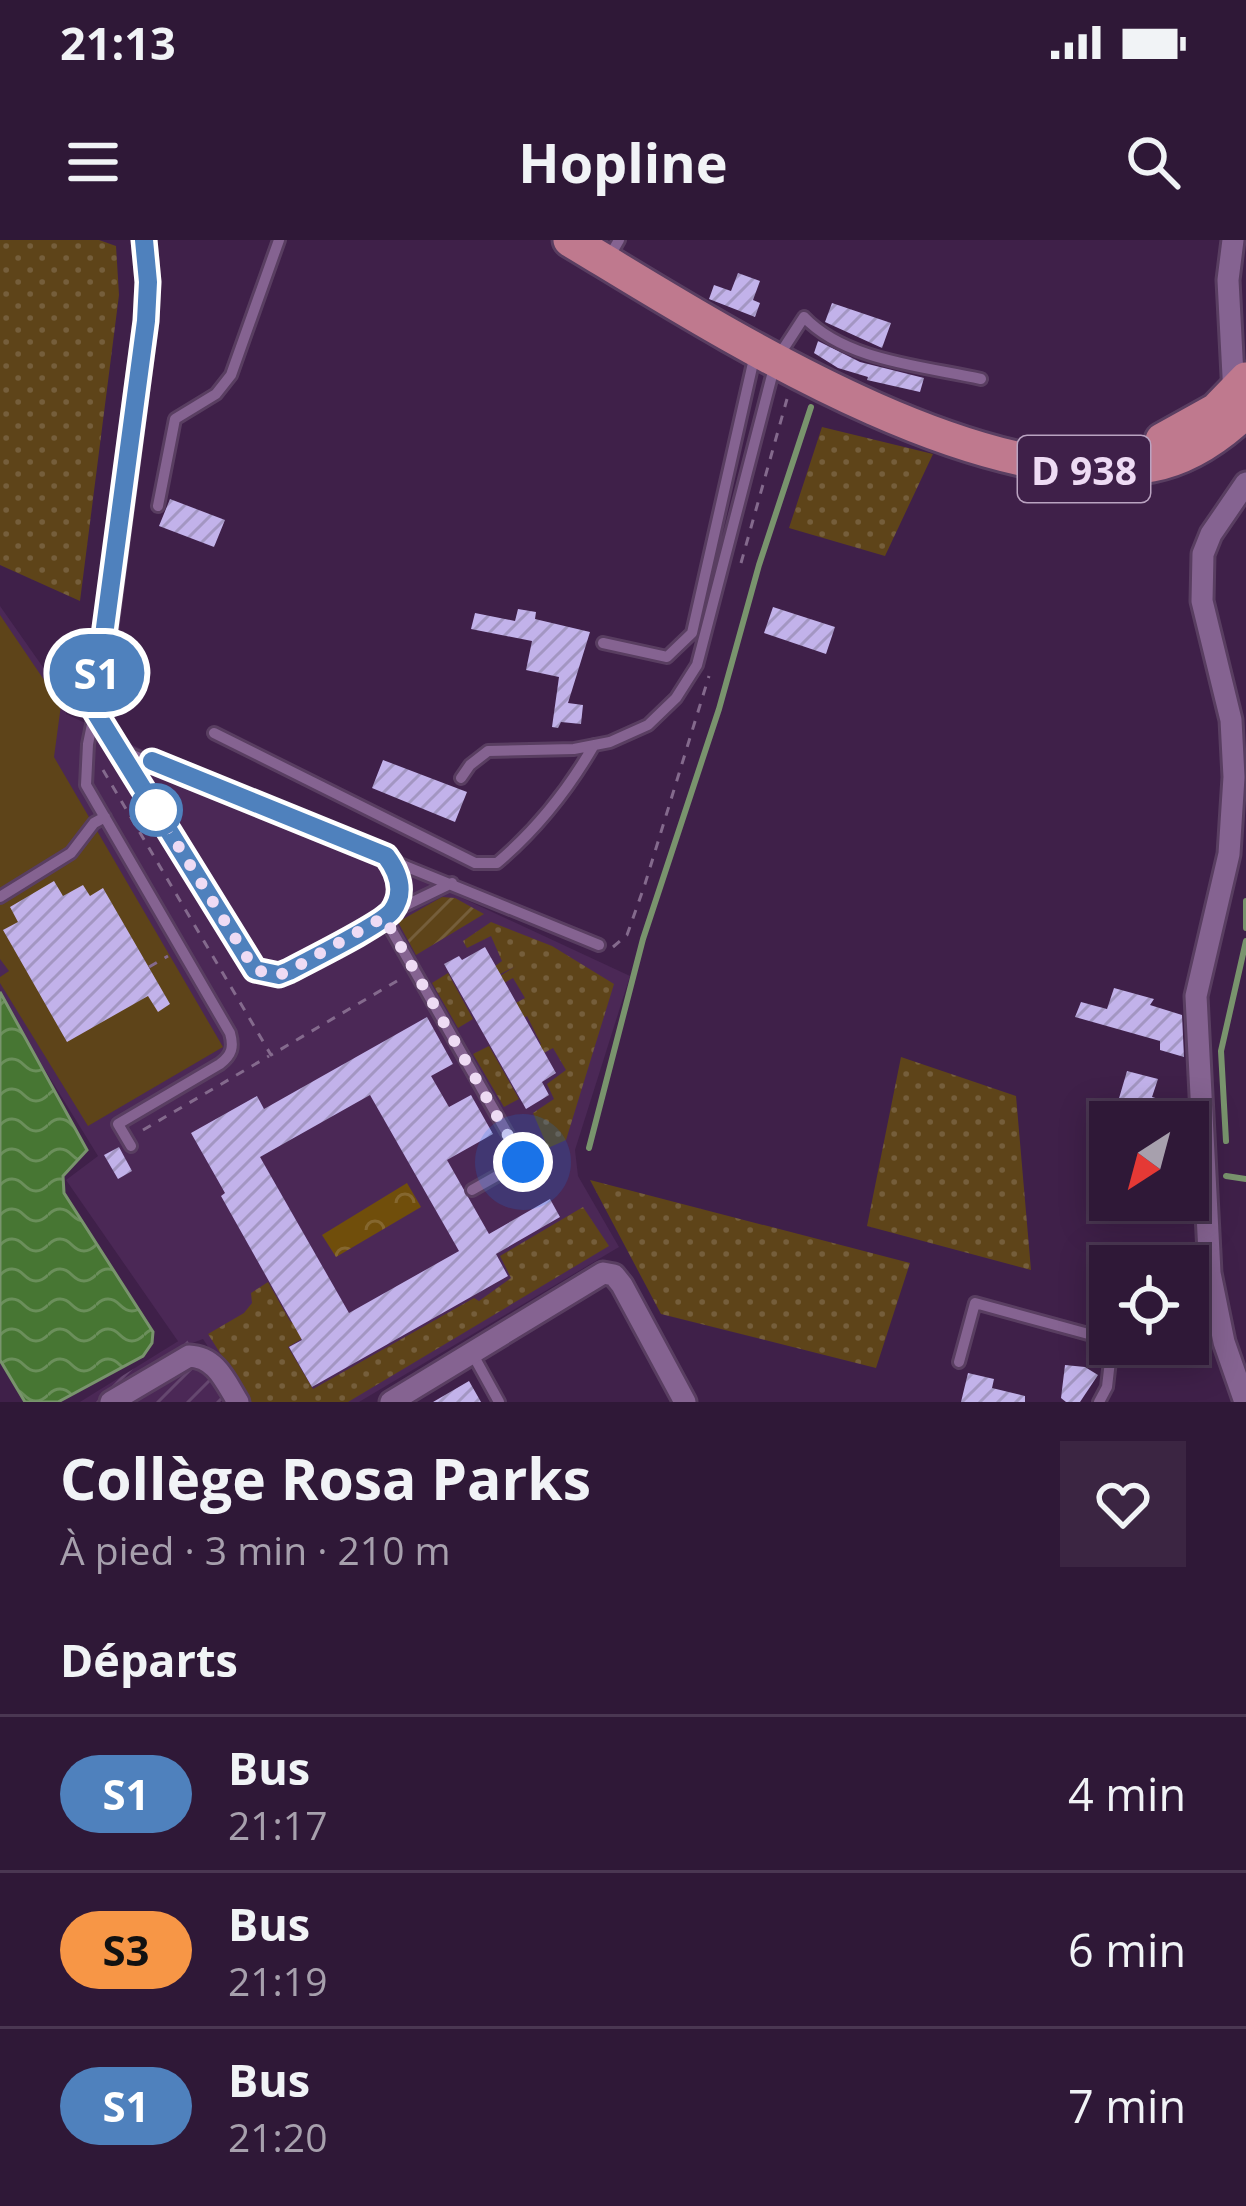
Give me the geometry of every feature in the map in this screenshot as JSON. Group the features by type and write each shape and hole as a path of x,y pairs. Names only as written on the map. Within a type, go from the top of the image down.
{"main road":[{"name":"D 938","path":"571,240 612,251 766,355 857,401 991,451 1093,470 1156,464 1214,440 1242,407"},
{"name":"D 938","path":"913,423 1040,450 1096,453 1145,446 1242,407"}],"street":[{"path":"94,710 146,321 144,240"},
{"path":"1233,240 1228,280 1242,407"},
{"path":"1245,1402 1224,1342 1210,1273 1196,997 1228,854 1234,777 1231,720 1202,601 1203,554 1246,483"},
{"path":"394,1401 603,1273 614,1275 685,1402"},
{"path":"111,1402 189,1356 204,1357 214,1366 238,1402"}],"lane":[{"path":"158,506 175,419 216,394 231,375 279,240"},
{"path":"603,644 667,657 692,634 766,355 804,316 821,335 868,353 980,379"},
{"path":"461,778 488,751 594,746 648,725 676,698 697,665 766,355"},
{"path":"94,710 84,778 233,1043 232,1052 220,1064 118,1124 132,1141"},
{"path":"94,710 255,970 279,975 289,971 452,883"},
{"path":"214,733 475,863 497,863 517,846 571,784 594,746"},
{"path":"120,750 599,945"},
{"path":"0,897 70,853 94,823 105,817"},
{"path":"386,856 398,873 399,892 388,914"},
{"path":"388,914 523,1162 472,1190"},
{"path":"959,1362 975,1303 1092,1335 1110,1361 1107,1387 1099,1402"},
{"path":"472,1353 499,1402"}],"path":[{"path":"88,744 271,1055"},
{"path":"132,1141 415,970"}],"shaded area":[{"path":"0,240 99,240 116,246 119,295 80,601 0,565"},
{"path":"822,427 933,454 885,556 789,528"},
{"path":"0,606 66,700 66,714 630,976 575,1150 578,1176 619,1247 359,1402 244,1402 203,1339 182,1347 66,1180 98,1156 0,997"},
{"path":"0,615 61,705 54,757 223,1047 88,1126 0,983 9,971 0,959"},
{"path":"442,897 455,898 484,914 416,955 398,922"},
{"path":"491,922 552,946 614,984 566,1140 548,1148 533,1113 554,1099 547,1084 566,1070 553,1048 531,1060 527,1053 541,1044 527,1016 511,1025 503,1010 525,998 513,978 491,990 487,984 516,966 487,981 483,975 502,961 491,936 467,948 463,941"},
{"path":"448,973 473,1019 458,1028 432,983"},
{"path":"489,1046 519,1099 504,1107 473,1054"},
{"path":"901,1057 1016,1096 1031,1270 867,1226"},
{"path":"590,1180 910,1263 876,1368 661,1314"},
{"path":"583,1207 609,1246 348,1402 251,1402 208,1334 244,1313 252,1303 251,1293 268,1282 290,1321 310,1334 288,1347 313,1389 474,1298 479,1301 511,1278 500,1256"},
{"path":"185,1337 228,1402 80,1402"}],"green space":[{"path":"407,1183 421,1207 336,1257 322,1235"}],"water":[{"path":"0,992 87,1150 63,1176 64,1193 153,1332 143,1356 58,1402 25,1402 0,1360"}],"building":[{"path":"738,273 760,281 753,300 760,303 755,317 709,299 714,285 731,291"},
{"path":"832,303 891,323 882,348 825,322"},
{"path":"818,341 860,362 924,378 920,392 838,368 814,353"},
{"path":"170,499 225,520 214,547 159,526"},
{"path":"773,607 835,627 826,654 764,633"},
{"path":"518,609 536,612 535,619 590,632 568,703 583,705 581,724 561,722 558,728 552,727 559,677 526,670 532,641 471,629 475,613 515,621"},
{"path":"383,760 467,792 455,822 372,788"},
{"path":"54,881 63,896 83,885 90,896 103,888 170,1004 158,1012 148,996 67,1042 3,930 18,922 10,907"},
{"path":"485,947 556,1073 542,1082 549,1095 526,1109 444,964"},
{"path":"1114,988 1154,999 1150,1005 1182,1015 1184,1057 1160,1050 1160,1041 1075,1017 1081,1002 1107,1009"},
{"path":"427,1017 453,1064 431,1076 449,1107 471,1095 493,1134 447,1160 489,1234 550,1199 560,1217 496,1254 508,1276 312,1387 289,1347 302,1340 191,1133 257,1096 264,1109","holes":["370,1095 459,1251 349,1313 260,1157"]},
{"path":"1127,1071 1158,1079 1152,1097 1166,1101 1118,1101"},
{"path":"119,1147 132,1171 118,1179 104,1155"},
{"path":"1065,1365 1085,1367 1098,1375 1080,1402 1061,1398"},
{"path":"968,1373 994,1379 992,1388 1025,1396 1025,1402 961,1402"},
{"path":"469,1381 481,1402 433,1402"}],"waterway":[{"path":"589,1148 643,939 811,407"},
{"path":"1246,901 1246,928"},
{"path":"1226,1141 1221,1051 1246,941"},
{"path":"1226,1176 1246,1179"}],"bus line":[{"name":"S1","path":"144,240 146,321 94,710 255,970 266,975 289,971 392,912 399,892 398,873 386,856 152,761"}],"route":[{"path":"156,810 255,970 266,975 289,971 384,917 523,1162"}]}
